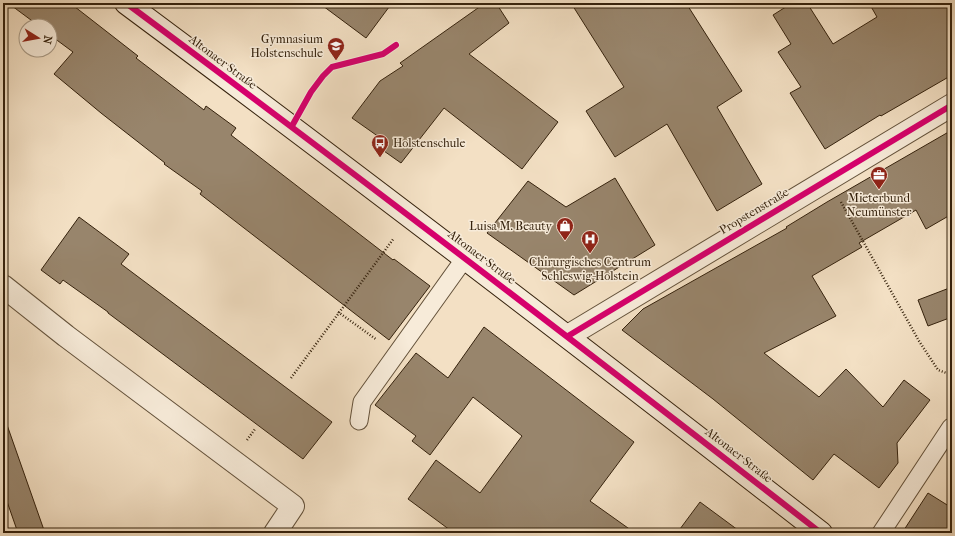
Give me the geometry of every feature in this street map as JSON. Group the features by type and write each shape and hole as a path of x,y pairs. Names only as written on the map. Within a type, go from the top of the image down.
{"main road":[{"name":"Altonaer Straße","path":"126,3 568,336 821,533"},
{"name":"Propstenstraße","path":"568,336 952,105"},
{"path":"3,286 66,336 294,506 275,533"}],"lane":[{"path":"359,422 362,402 465,258"},
{"path":"880,533 951,427"}],"path":[{"path":"828,179 919,341 938,370 952,376"},
{"path":"291,378 410,216"},
{"path":"338,312 396,354"}],"building":[{"path":"8,3 70,3 138,56 136,58 204,110 206,106 236,128 231,135 393,260 394,259 430,286 389,340 200,194 202,191 164,164 165,163 54,74 73,52 58,41 58,18 28,18"},
{"path":"319,3 392,3 366,38"},
{"path":"485,3 496,3 509,23 469,54 558,122 522,169 444,108 401,163 374,144 379,137 352,118 380,81 403,66 400,63"},
{"path":"571,3 686,3 742,91 717,107 762,184 717,211 667,124 615,157 586,111 624,87"},
{"path":"792,3 807,3 833,44 877,17 869,3 946,3 952,13 952,75 881,116 880,115 825,149 790,93 801,87 778,52 791,44 773,15"},
{"path":"952,130 952,214 926,229 916,210 859,243 862,247 812,276 836,316 764,353 819,397 846,369 883,407 904,380 930,400 897,443 898,463 879,488 834,454 813,480 713,399 622,330 643,309 787,228 786,227 827,202"},
{"path":"615,178 655,245 574,295 487,233 528,181 566,207"},
{"path":"79,217 129,254 121,264 332,422 303,459 108,312 63,280 60,284 41,270"},
{"path":"952,287 952,317 928,326 918,300"},
{"path":"484,327 634,442 590,501 635,533 454,533 408,499 436,460 480,493 522,436 473,397 430,455 412,441 416,436 375,405 416,353 448,378"},
{"path":"6,422 45,533 18,533 3,490 3,423"},
{"path":"928,493 952,508 952,533 902,533"},
{"path":"700,502 742,533 677,533"}],"cycle path":[{"path":"126,3 475,266 821,533"},
{"path":"292,126 311,92 332,67 383,54 396,45"},
{"path":"568,336 952,105"}],"place":[{"name":"Gymnasium Holstenschule","path":"336,61"},
{"name":"Holstenschule","path":"380,158"},
{"name":"Mieterbund Neumünster","path":"879,190"},
{"name":"Luisa M. Beauty","path":"565,241"},
{"name":"Chirurgisches Centrum Schleswig-Holstein","path":"590,254"}]}
